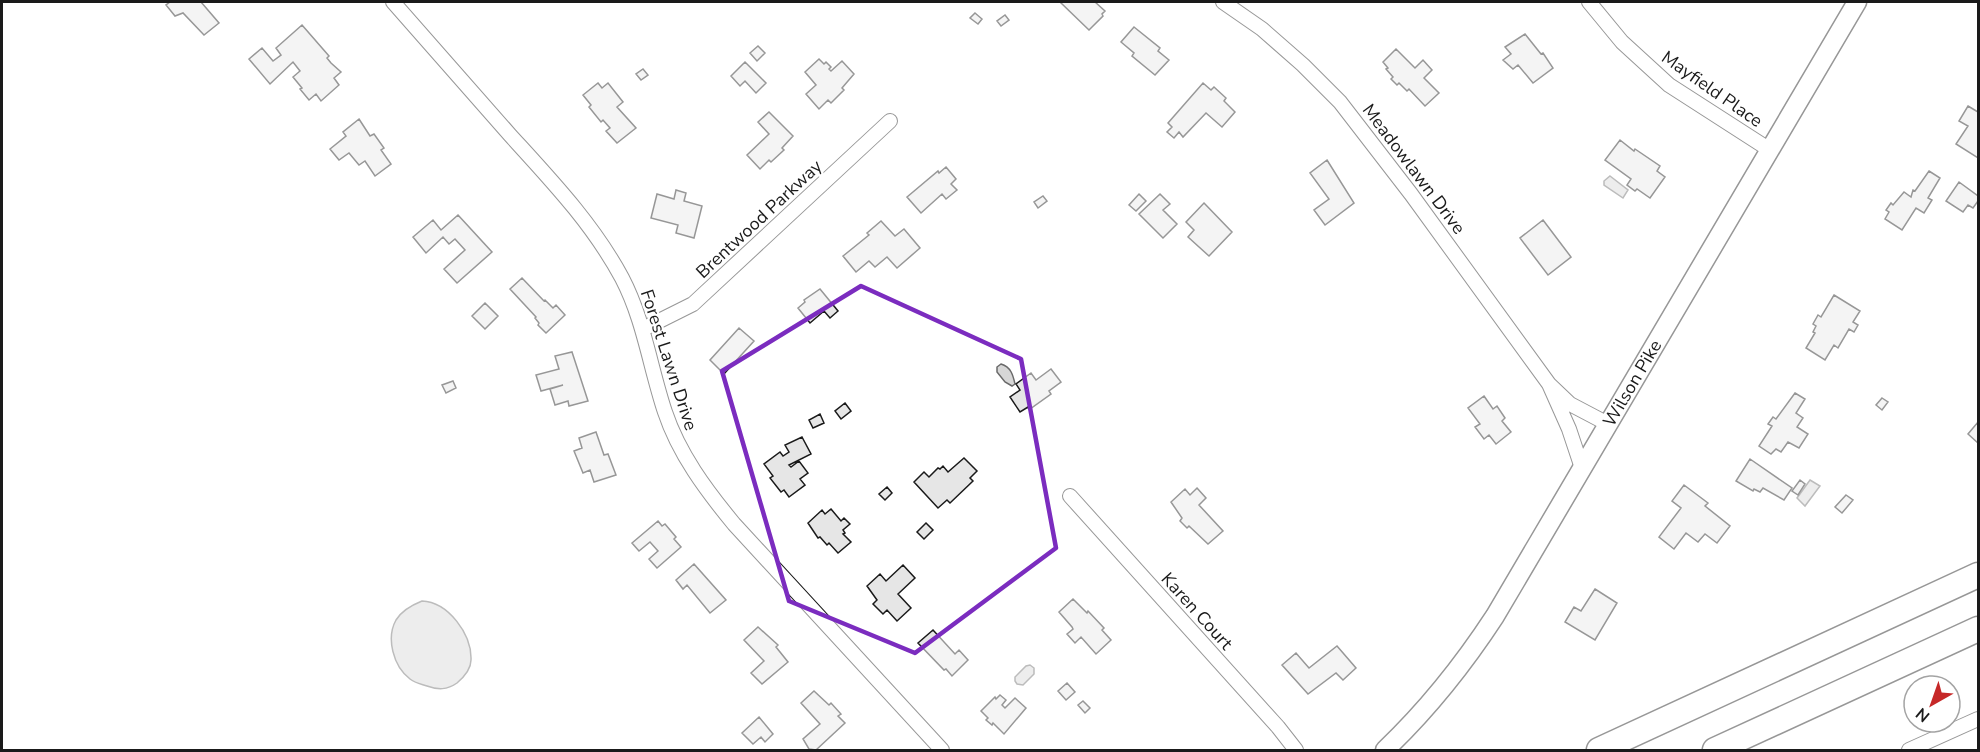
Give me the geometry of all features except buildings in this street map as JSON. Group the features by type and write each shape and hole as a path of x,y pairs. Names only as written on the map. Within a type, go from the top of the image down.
{"highway":[{"path":"1599,750 1978,574"},
{"path":"1715,750 1978,628"}],"main road":[{"name":"Wilson Pike","path":"1385,750 1444,687 1483,636 1857,2"}],"street":[{"name":"Forest Lawn Drive","path":"393,2 591,228 623,280 643,329 670,428 680,449 708,492 734,524 942,750"},
{"name":"Meadowlawn Drive","path":"1223,2 1262,29 1340,102 1412,194 1549,384 1570,404 1608,424"},
{"name":"Mayfield Place","path":"1589,2 1622,42 1669,85 1770,150"},
{"name":"Brentwood Parkway","path":"643,329 693,304 890,121"},
{"name":"Meadowlawn Drive","path":"1549,384 1569,429 1582,468"},
{"name":"Karen Court","path":"1070,496 1278,727 1296,750"},
{"path":"1909,750 1978,718"}],"highlighted area":[{"path":"861,286 1021,359 1056,548 915,653 789,601 722,371"}],"shaded area":[{"path":"1610,176 1628,190 1623,198 1604,185 1604,181"},
{"path":"1001,364 1011,372 1015,384 1012,386 1005,382 997,372 997,367"},
{"path":"1810,480 1820,486 1805,506 1797,498"},
{"path":"422,601 441,607 457,621 470,650 471,663 467,673 457,683 446,688 435,688 412,680 399,667 395,659 392,635 396,620 401,613"},
{"path":"1030,665 1034,668 1034,674 1023,685 1017,684 1015,677"}]}
